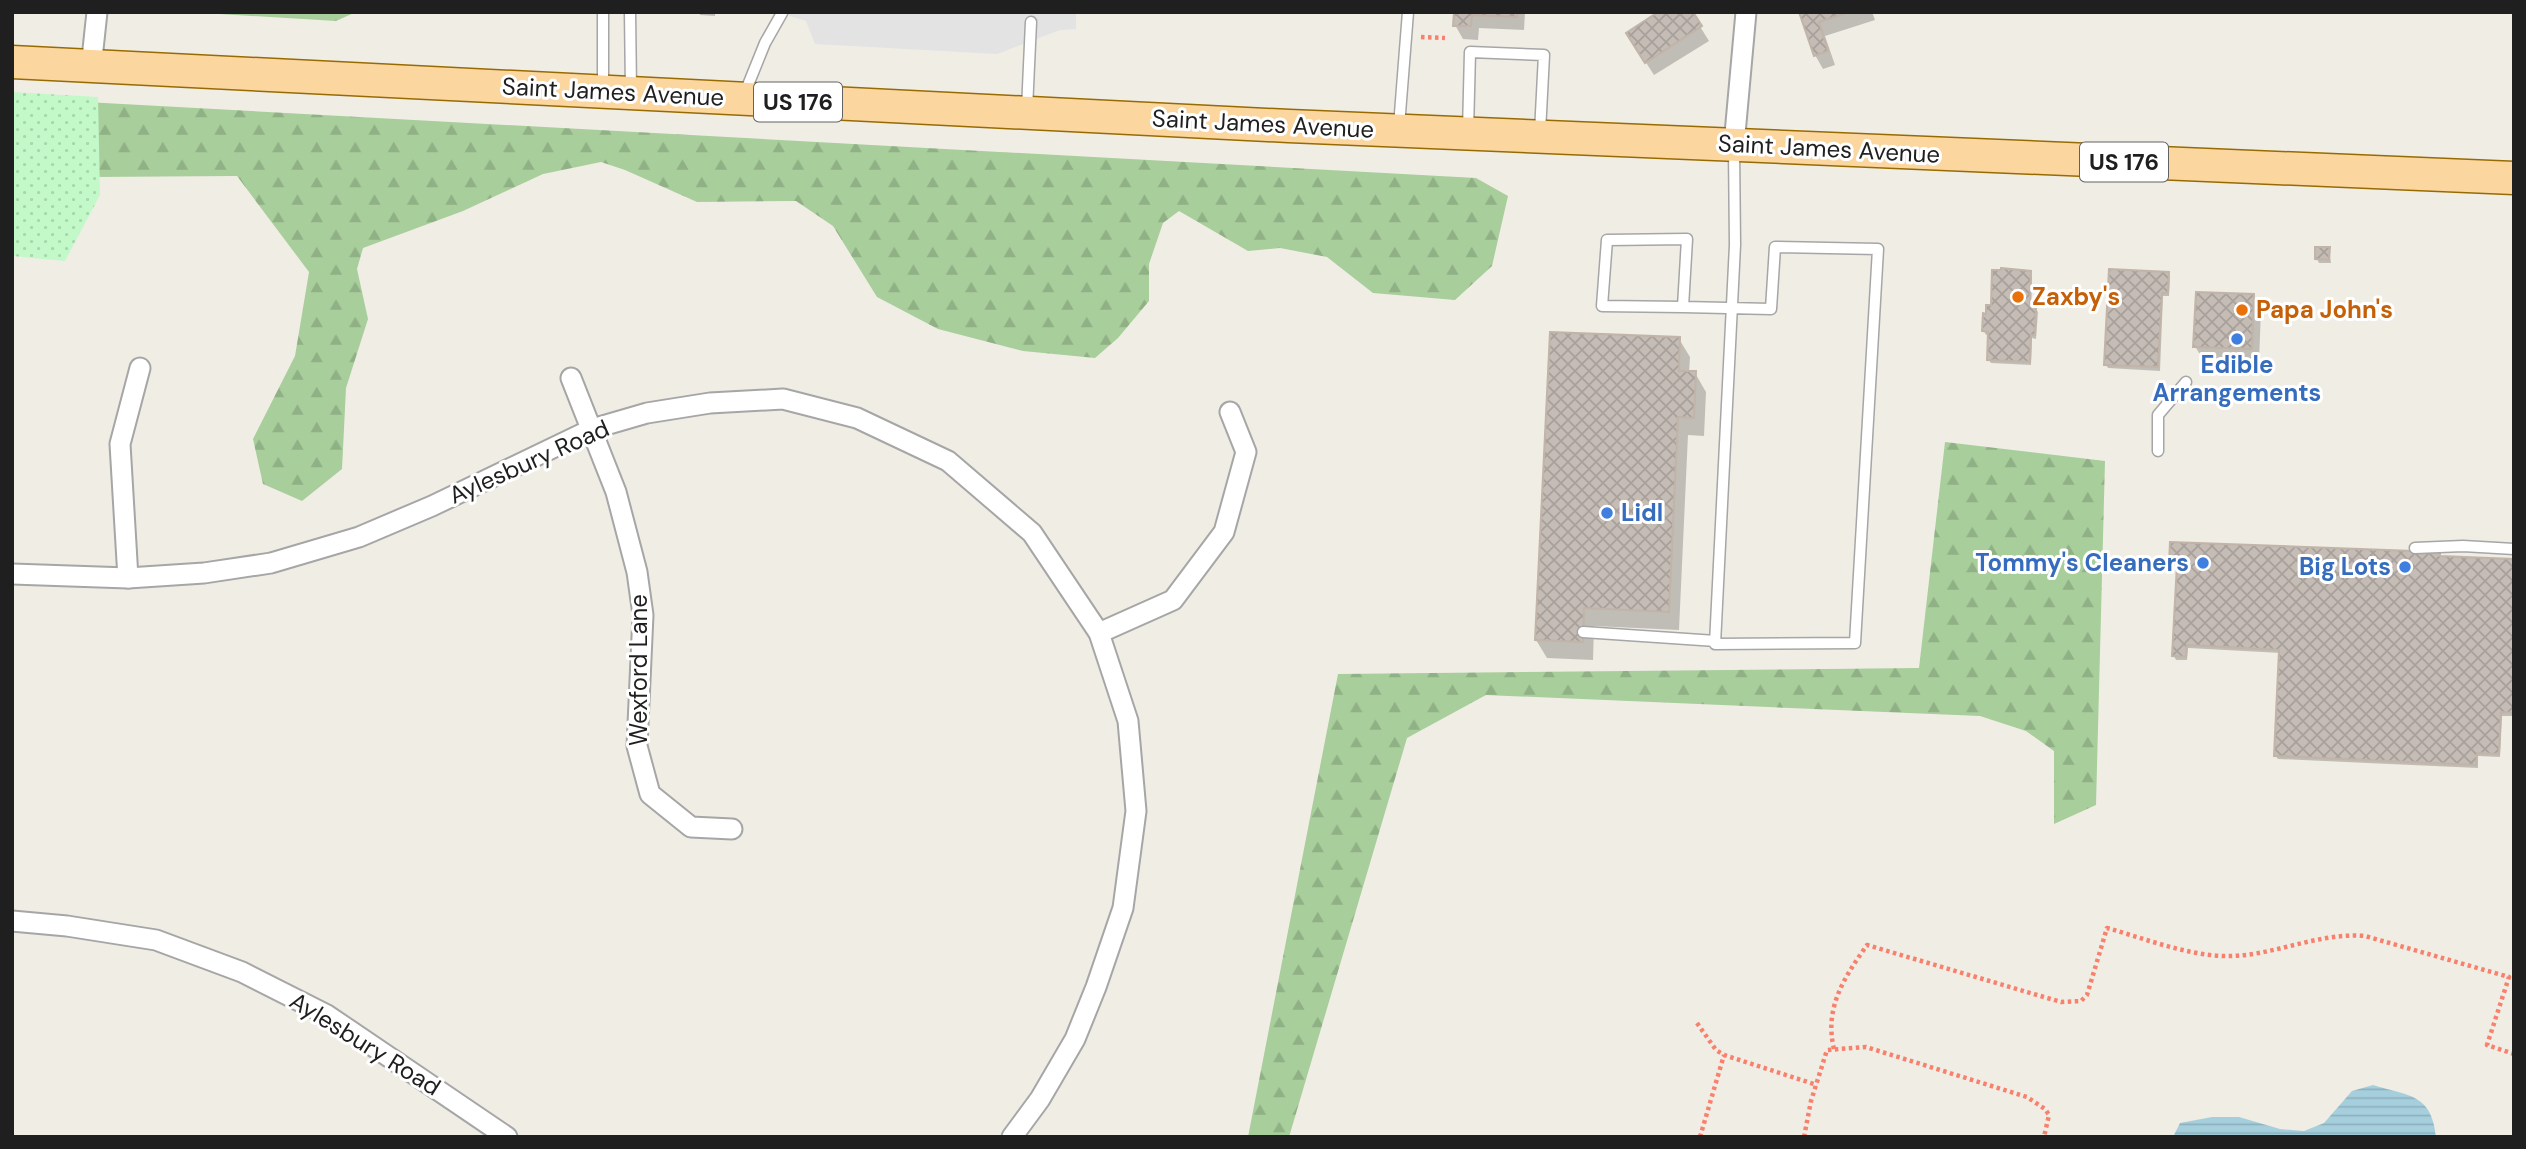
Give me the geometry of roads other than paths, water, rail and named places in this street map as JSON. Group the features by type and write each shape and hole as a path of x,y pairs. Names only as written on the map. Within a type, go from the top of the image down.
{"main road":[{"name":"Saint James Avenue","path":"12,62 1027,113 2514,178"}],"street":[{"path":"91,68 97,12"},
{"path":"1734,145 1745,12"},
{"path":"128,578 120,444 140,368"},
{"name":"Wexford Lane","path":"571,378 616,492 637,572 643,615 637,747 650,794 691,827 732,829"},
{"name":"Aylesbury Road","path":"12,574 128,578 204,573 271,563 359,537 432,506 592,429 647,412 710,403 783,399 858,418 948,461 1032,533 1099,634 1128,721 1136,811 1123,908 1075,1039 1040,1099 1012,1137"},
{"path":"1099,634 1173,600 1224,532 1246,452 1230,412"},
{"name":"Aylesbury Road","path":"12,921 67,926 156,940 242,972 327,1015 507,1137"}],"lane":[{"path":"603,12 617,93"},
{"path":"617,93 630,12"},
{"path":"1399,130 1408,12"},
{"path":"743,99 765,43 782,13"},
{"path":"1027,113 1031,22"},
{"path":"1468,133 1470,52 1544,55 1540,136"},
{"path":"1683,307 1687,239 1607,240 1602,306 1732,309 1771,309 1775,247 1878,249 1855,643 1715,645 1716,641 1732,309 1735,245 1734,145"},
{"path":"2158,452 2158,415 2186,382"},
{"path":"2415,548 2463,546 2514,549"},
{"path":"1583,632 1716,641"}],"water":[{"path":"2373,1085 2408,1095 2424,1105 2430,1112 2436,1137 2173,1137 2180,1123 2212,1117 2239,1117 2280,1129 2304,1131 2324,1123 2352,1091"}],"place":[{"name":"Zaxby's","path":"2018,297"},
{"name":"Papa John's","path":"2242,310"},
{"name":"Edible Arrangements","path":"2237,339"},
{"name":"Lidl","path":"1607,513"},
{"name":"Tommy's Cleaners","path":"2203,563"},
{"name":"Big Lots","path":"2405,567"}]}
